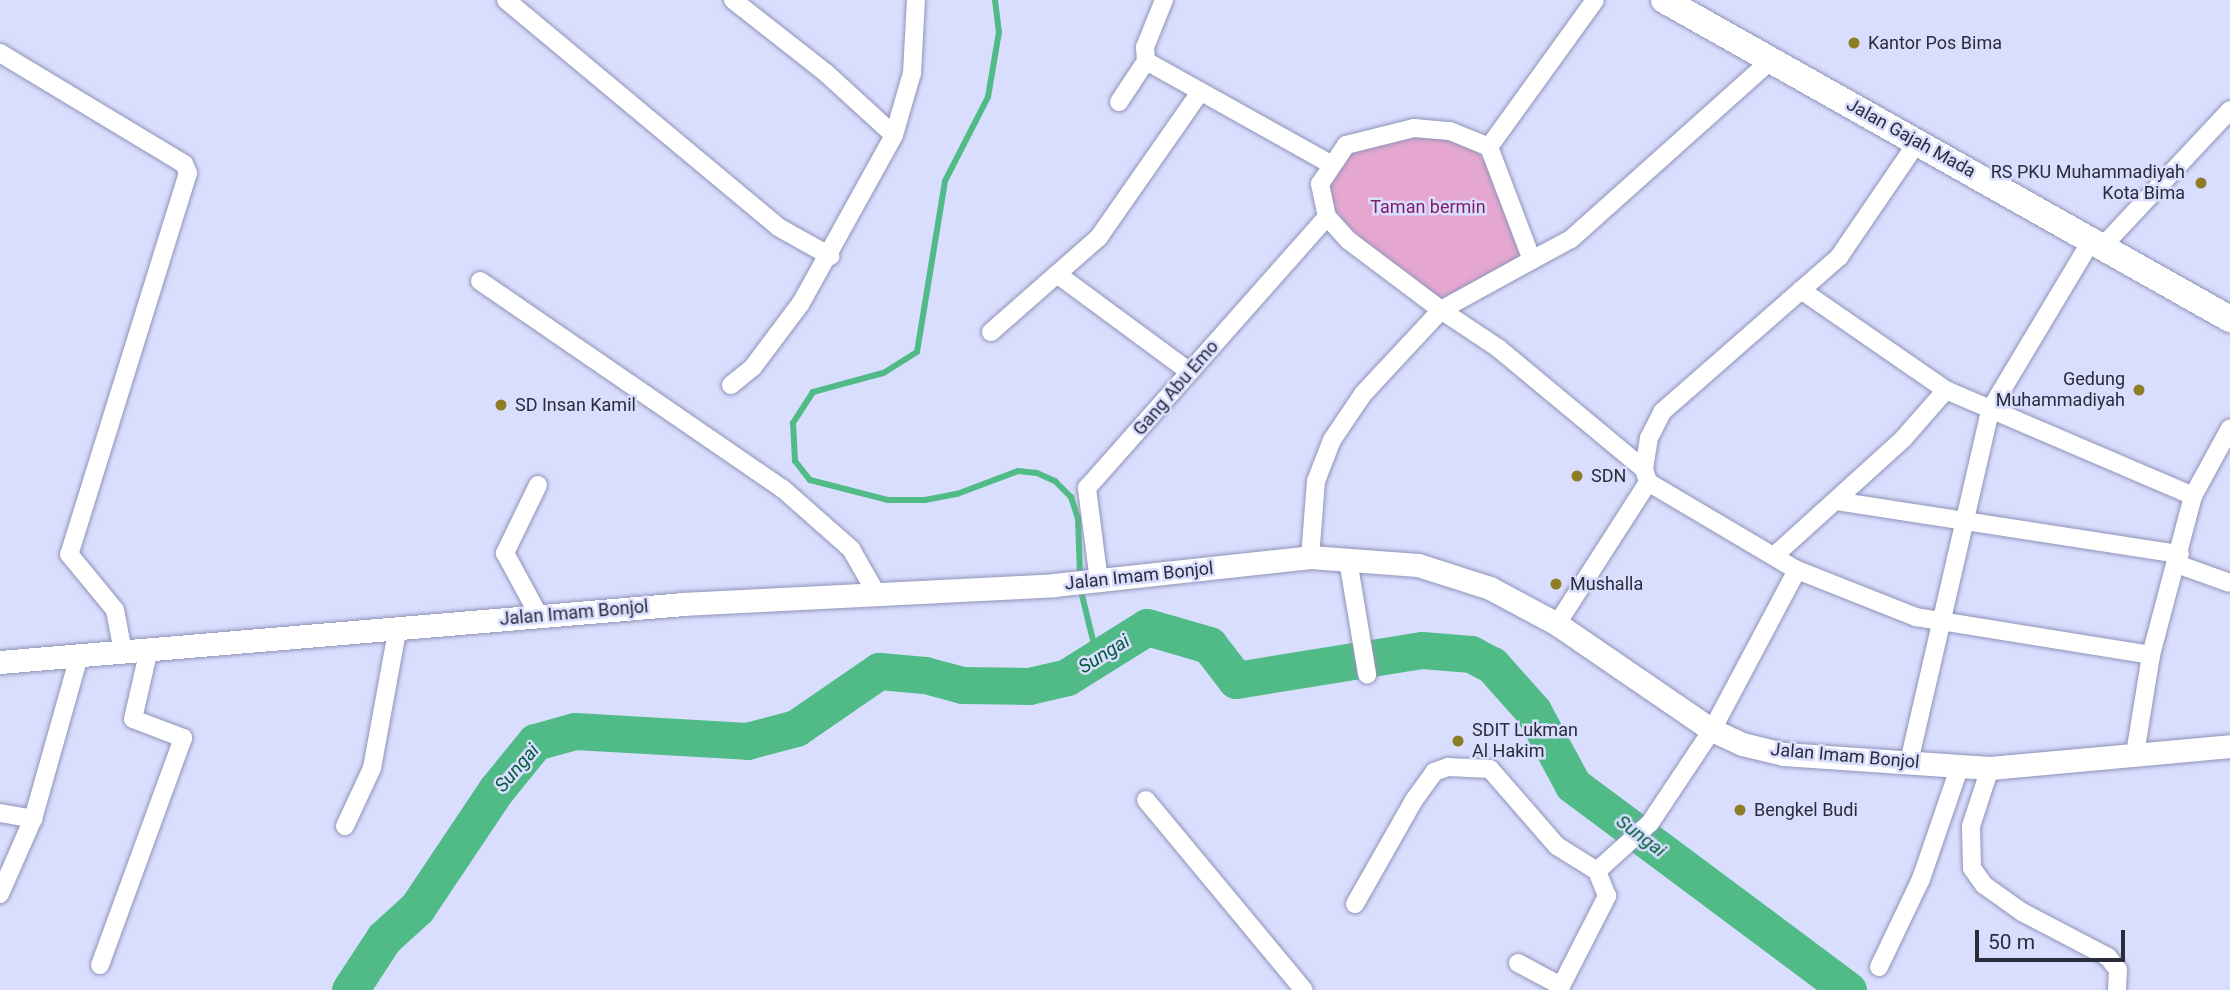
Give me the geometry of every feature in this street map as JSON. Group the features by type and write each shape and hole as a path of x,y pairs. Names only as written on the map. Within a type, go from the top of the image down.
{"main road":[{"name":"Jalan Gajah Mada","path":"1664,0 2230,319"}],"street":[{"path":"506,0 784,231 830,256"},
{"path":"733,0 826,73 894,135"},
{"path":"731,385 753,367 830,256 894,135 912,73 916,0"},
{"path":"1119,102 1146,61 1145,47 1164,0"},
{"path":"1489,147 1595,0"},
{"path":"0,53 184,164 188,173 69,554 115,610 123,652"},
{"path":"1146,61 1330,164"},
{"path":"1310,557 1316,481 1332,440 1363,394 1441,310 1570,239 1770,61"},
{"path":"991,332 1099,237 1200,92"},
{"path":"1909,762 1944,624 1990,410 2096,244 2230,110"},
{"path":"1532,260 1489,147 1450,131 1413,128 1346,145 1330,164 1320,184 1328,217 1348,240 1441,310 1498,348 1646,475 1797,570 1869,601 1944,624 2151,655"},
{"path":"1557,624 1646,475 1649,438 1663,411 1853,241 1918,141"},
{"name":"Gang Abu Emo","path":"1083,583 1087,488 1328,217"},
{"path":"1057,274 1190,372"},
{"path":"480,281 783,489 851,549 875,591"},
{"path":"1801,290 1945,390 2193,496"},
{"path":"1774,556 1903,439 1945,390"},
{"path":"2135,754 2151,655 2193,496 2230,428"},
{"path":"538,485 505,553 540,616"},
{"path":"1836,500 1966,520 2178,559 2230,583"},
{"name":"Jalan Imam Bonjol","path":"0,662 398,627 875,591 1083,583 1310,557 1431,569 1490,588 1557,624 1712,730 1783,754 1990,768 2230,746"},
{"path":"1348,560 1367,674"},
{"path":"1597,872 1623,843 1650,823 1712,730 1797,570"},
{"path":"345,826 372,768 398,627"},
{"path":"100,965 183,738 133,719 149,649"},
{"path":"0,894 33,819 79,656"},
{"path":"1879,967 1921,879 1960,766"},
{"path":"1355,904 1414,800 1434,772 1448,767 1490,769 1557,846 1597,872 1607,896 1560,988 1518,963"},
{"path":"1990,768 1970,826 1972,868 1984,885 2022,912 2108,957 2118,970 2117,990"},
{"path":"1146,800 1304,990"},
{"path":"0,813 33,819"}],"green space":[{"name":"Taman bermin","path":"1407,135 1456,140 1476,150 1488,166 1524,256 1437,301 1381,261 1328,204 1328,185 1353,150"}],"waterway":[{"path":"995,0 999,32 988,97 945,181 917,352 883,373 813,392 793,423 795,461 810,480 888,500 925,500 957,494 1018,471 1037,473 1055,481 1071,497 1078,518 1080,576"},
{"path":"1080,587 1097,657"},
{"name":"Sungai","path":"350,990 384,938 417,908 496,790 535,742 575,731 747,741 796,728 879,671 925,675 963,685 1029,686 1067,677 1147,627 1209,645 1236,680 1422,650 1471,654 1492,665 1533,711 1573,785 1848,990"}],"place":[{"name":"Kantor Pos Bima","path":"1854,43"},
{"name":"RS PKU Muhammadiyah Kota Bima","path":"2201,183"},
{"name":"Gedung Muhammadiyah","path":"2139,390"},
{"name":"SD Insan Kamil","path":"501,405"},
{"name":"SDN","path":"1577,476"},
{"name":"Mushalla","path":"1556,584"},
{"name":"SDIT Lukman Al Hakim","path":"1458,741"},
{"name":"Bengkel Budi","path":"1740,810"}]}
